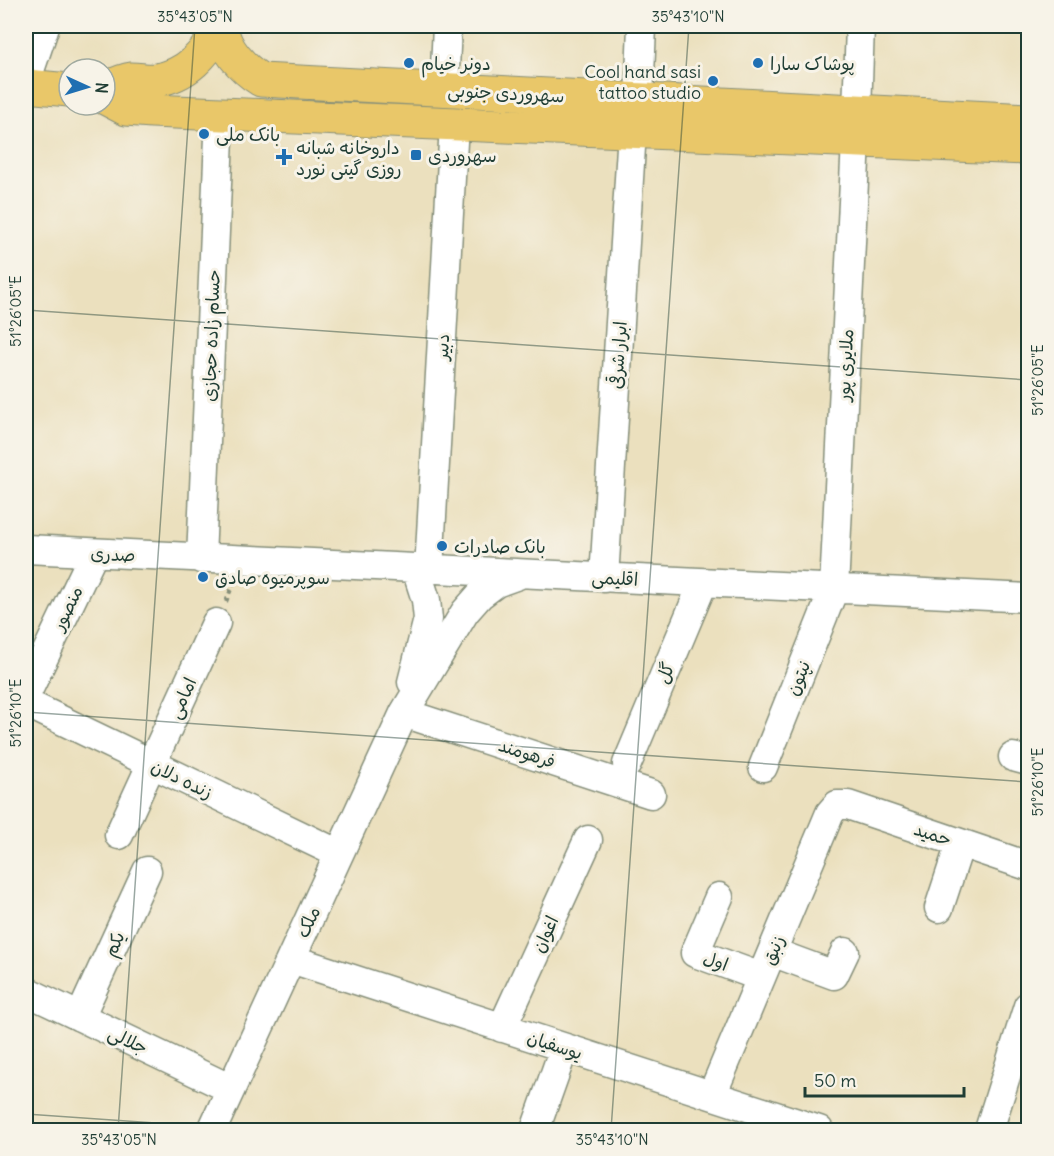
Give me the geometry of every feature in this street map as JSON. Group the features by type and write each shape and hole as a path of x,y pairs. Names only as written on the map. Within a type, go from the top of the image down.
{"main road":[{"name":"سهروردی جنوبی","path":"221,27 228,46 237,60 248,72 261,80 639,100 1029,148"},
{"name":"سهروردی جنوبی","path":"117,84 129,79 153,80 169,77 185,69 203,55 221,27"},
{"path":"26,84 57,88"},
{"name":"سهروردی جنوبی","path":"117,104 126,109 220,114 632,131 1029,120"}],"street":[{"path":"26,84 45,26"},
{"path":"444,90 447,26"},
{"path":"639,100 642,26"},
{"name":"ملایری پور","path":"834,589 860,26"},
{"name":"حسام زاده حجازی","path":"201,559 220,114"},
{"name":"دبیر","path":"423,570 454,124"},
{"name":"ابرار شرقی","path":"604,578 632,131"},
{"name":"صدری","path":"26,549 201,559"},
{"name":"منصور","path":"26,695 94,553"},
{"name":"اقلیمی","path":"201,559 1029,598"},
{"path":"404,713 428,619 423,570"},
{"path":"404,713 465,612 480,595 496,583 520,574"},
{"name":"گل","path":"627,764 704,583"},
{"name":"نپتون","path":"763,767 834,589"},
{"name":"امامی","path":"119,835 216,623"},
{"name":"زنده دلان","path":"26,703 339,854"},
{"name":"فرهومند","path":"404,713 651,794"},
{"name":"ملک","path":"212,1131 404,713"},
{"name":"حمید","path":"837,805 848,805 1029,866"},
{"name":"زنبق","path":"712,1095 830,813 837,805"},
{"name":"اغوان","path":"502,1028 588,840"},
{"path":"939,908 960,844"},
{"name":"یکم","path":"80,1017 147,871"},
{"name":"اول","path":"719,897 695,953 767,965"},
{"name":"یوسفیان","path":"291,959 712,1095 791,1126 819,1131"},
{"path":"767,965 840,964"},
{"name":"جلالی","path":"26,991 231,1089"},
{"path":"989,1131 1017,1084 1029,1005"},
{"path":"535,1131 564,1048"}],"path":[{"path":"216,623 243,561"}],"place":[{"name":"دونر خیام","path":"409,63"},
{"name":"پوشاک سارا","path":"758,63"},
{"name":"Cool hand sasi tattoo studio","path":"713,81"},
{"name":"بانک ملی","path":"204,134"},
{"name":"سهروردی","path":"416,155"},
{"name":"داروخانه شبانه روزی گیتی نورد","path":"284,157"},
{"name":"بانک صادرات","path":"442,546"},
{"name":"سوپرمیوه صادق","path":"203,577"}]}
